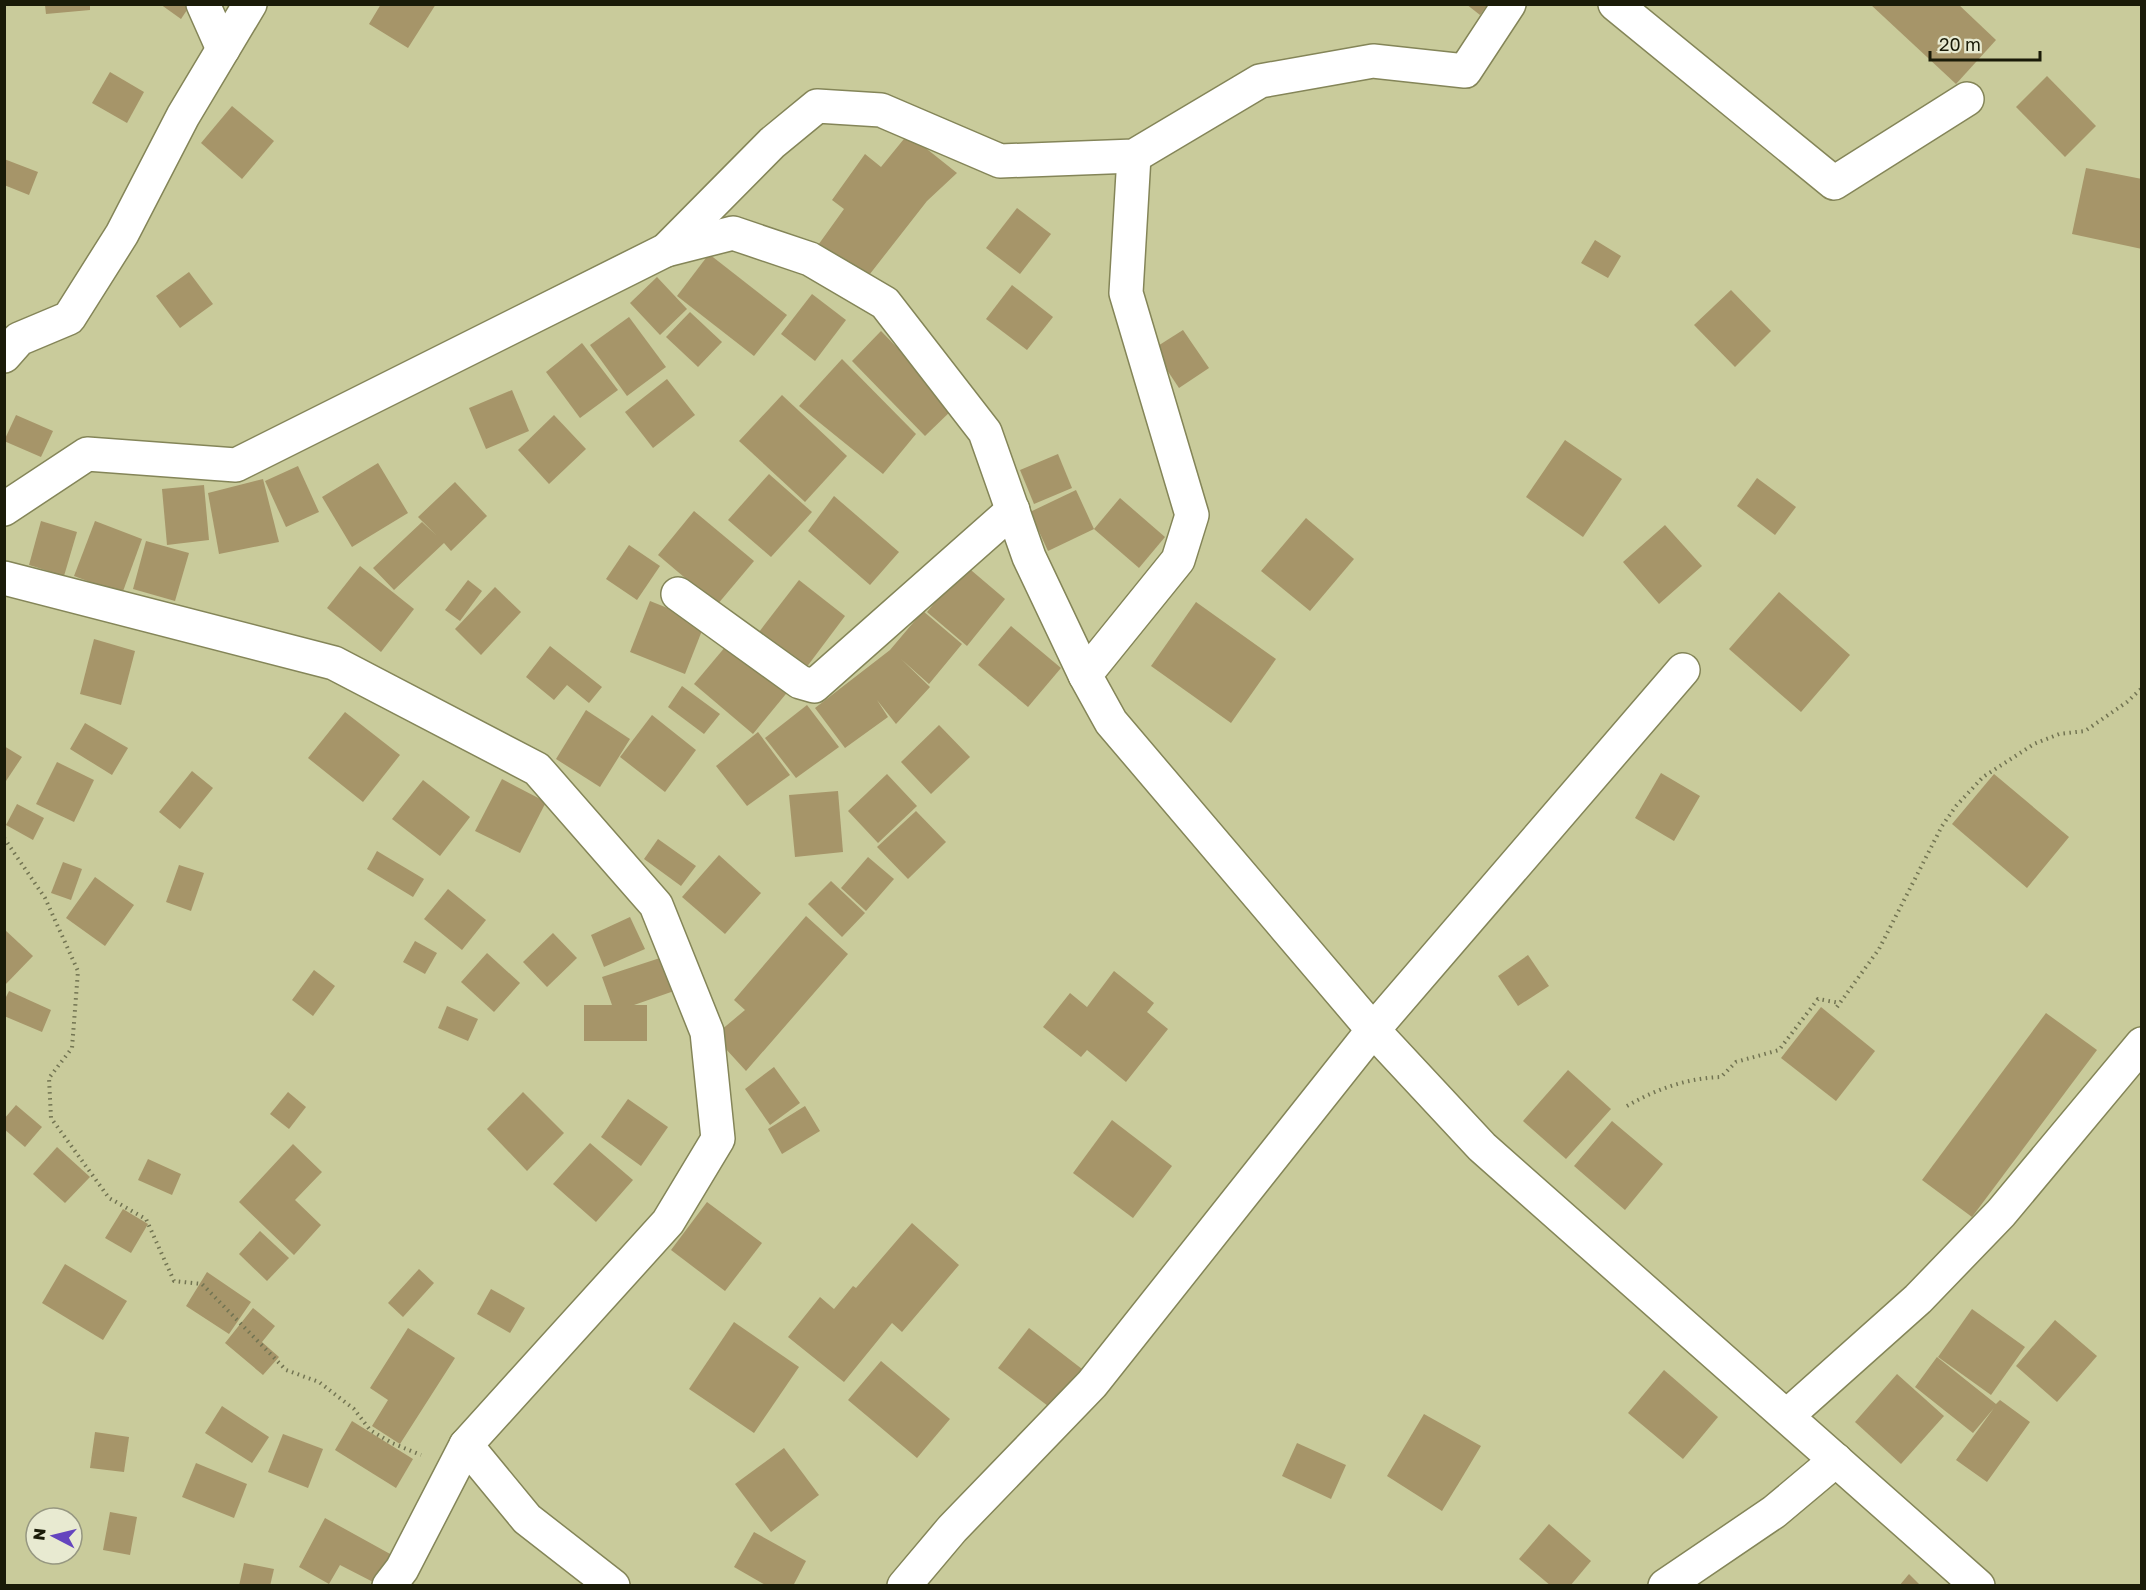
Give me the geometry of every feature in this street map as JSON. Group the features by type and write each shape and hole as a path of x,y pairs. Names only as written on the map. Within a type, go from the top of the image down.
{"street":[{"path":"203,4 223,49"},
{"path":"4,356 19,339 69,318 122,234 183,116 250,4"},
{"path":"666,250 772,144 818,106 881,110 1000,161 1134,156 1260,81 1372,61 1466,71 1509,4"},
{"path":"1615,4 1834,183 1967,99"},
{"path":"1085,675 1178,560 1192,515 1126,293 1134,156"},
{"path":"4,509 87,454 236,465 666,250 733,234 810,259 885,303 985,432 1029,557 1085,675 1111,722 1373,1030 1482,1147 1788,1415 1978,1586"},
{"path":"678,594 800,682 814,686 1012,510"},
{"path":"4,578 334,663 537,769 656,905 707,1032 718,1139 668,1222 466,1445 402,1569 388,1586"},
{"path":"904,1586 952,1529 1092,1384 1373,1030 1683,670"},
{"path":"1788,1415 1918,1299 2001,1213 2142,1044"},
{"path":"466,1445 527,1520 613,1586"},
{"path":"1665,1586 1774,1512 1836,1460"}],"path":[{"path":"1627,1107 1648,1094 1698,1078 1722,1077 1736,1062 1779,1050 1818,999 1839,1005 1879,949 1942,826 1956,806 1983,777 2034,744 2059,734 2085,731 2127,702 2142,688"},
{"path":"4,838 45,898 78,971 72,1048 50,1078 51,1118 109,1198 146,1219 174,1281 202,1284 286,1370 320,1382 354,1409 370,1430 392,1443 418,1453 450,1474"}],"building":[{"path":"160,4 191,4 181,19"},
{"path":"381,4 436,4 408,48 369,24"},
{"path":"1466,4 1488,4 1480,15"},
{"path":"1870,4 1958,4 1996,40 1956,84"},
{"path":"45,5 90,5 90,10 46,14"},
{"path":"110,72 144,92 127,123 92,103"},
{"path":"2047,76 2096,126 2065,157 2016,107"},
{"path":"232,106 274,141 242,179 201,143"},
{"path":"908,134 957,173 927,201 866,279 816,248 844,209 832,200 865,154 881,167"},
{"path":"4,159 38,172 29,195 4,185"},
{"path":"2086,168 2142,179 2142,249 2072,234"},
{"path":"1017,208 1051,234 1020,274 986,248"},
{"path":"1595,240 1621,256 1608,278 1581,263"},
{"path":"709,254 787,315 754,356 677,296"},
{"path":"189,272 213,304 180,328 156,296"},
{"path":"657,277 687,309 660,335 630,303"},
{"path":"1012,285 1053,317 1027,350 986,319"},
{"path":"1731,290 1771,331 1735,367 1694,325"},
{"path":"812,294 846,320 815,361 781,334"},
{"path":"690,312 722,342 698,367 666,337"},
{"path":"629,317 666,367 627,396 590,345"},
{"path":"1183,330 1209,368 1179,388 1153,349"},
{"path":"881,331 955,407 925,436 852,361"},
{"path":"582,343 618,390 580,418 546,372"},
{"path":"842,359 916,434 883,474 799,406"},
{"path":"667,379 695,415 653,448 625,412"},
{"path":"512,390 529,431 486,449 469,408"},
{"path":"782,395 847,456 805,502 739,441"},
{"path":"16,415 53,431 41,457 4,441"},
{"path":"554,415 586,449 549,484 518,450"},
{"path":"1565,440 1622,479 1583,537 1526,497"},
{"path":"1058,454 1072,488 1034,504 1020,470"},
{"path":"378,463 408,513 352,547 322,497"},
{"path":"298,466 319,512 286,527 265,481"},
{"path":"769,474 812,512 771,557 728,520"},
{"path":"1757,478 1796,507 1775,535 1737,506"},
{"path":"263,479 279,542 219,554 208,493"},
{"path":"455,482 487,516 451,551 444,543 394,590 373,568 422,522 436,535 418,517"},
{"path":"204,485 209,540 167,545 162,489"},
{"path":"1076,490 1094,529 1048,551 1030,512"},
{"path":"834,496 899,552 870,585 808,531"},
{"path":"1120,498 1165,537 1139,568 1094,529"},
{"path":"694,511 754,561 717,605 658,555"},
{"path":"1306,518 1354,559 1310,611 1261,571"},
{"path":"41,521 77,532 64,576 29,565"},
{"path":"95,521 142,539 122,594 74,576"},
{"path":"1665,525 1702,566 1659,604 1623,562"},
{"path":"146,541 189,553 175,601 133,589"},
{"path":"629,545 660,566 637,600 606,579"},
{"path":"965,565 1005,599 967,646 927,612"},
{"path":"360,566 414,609 381,652 327,608"},
{"path":"468,580 482,591 460,621 445,610"},
{"path":"799,580 845,616 806,668 759,632"},
{"path":"495,587 521,612 481,655 455,629"},
{"path":"1779,592 1850,655 1801,712 1729,649"},
{"path":"650,601 705,623 685,674 630,652"},
{"path":"1196,602 1276,659 1231,723 1151,666"},
{"path":"923,611 962,644 929,684 901,659 930,687 896,724 877,700 888,717 845,748 815,708 890,650"},
{"path":"1011,626 1061,668 1028,707 978,665"},
{"path":"94,639 135,651 121,705 80,694"},
{"path":"731,640 790,689 753,734 694,684"},
{"path":"550,646 602,687 589,703 567,685 554,700 526,677"},
{"path":"682,686 720,714 704,734 668,707"},
{"path":"807,705 839,747 796,778 765,738"},
{"path":"586,710 630,739 600,787 556,759"},
{"path":"345,712 400,755 363,802 308,758"},
{"path":"652,715 696,750 665,792 620,757"},
{"path":"85,723 128,748 112,775 70,749"},
{"path":"939,725 970,757 931,794 901,762"},
{"path":"758,732 790,775 747,806 716,766"},
{"path":"4,746 22,757 4,784"},
{"path":"57,762 94,780 74,822 36,804"},
{"path":"192,771 213,788 180,829 159,812"},
{"path":"1661,773 1700,796 1674,841 1635,818"},
{"path":"887,774 917,806 878,843 848,811"},
{"path":"1994,774 2069,837 2027,888 1952,824"},
{"path":"502,779 546,802 520,853 475,831"},
{"path":"423,780 470,817 440,856 392,819"},
{"path":"838,791 843,852 795,857 789,795"},
{"path":"17,804 44,818 33,840 6,825"},
{"path":"916,811 946,842 908,879 877,847"},
{"path":"658,839 696,866 681,886 644,859"},
{"path":"377,851 424,879 413,897 367,869"},
{"path":"719,855 761,893 725,934 682,897"},
{"path":"868,857 894,879 866,911 841,888"},
{"path":"63,862 82,869 71,900 51,893"},
{"path":"179,865 204,873 191,911 166,902"},
{"path":"95,877 134,905 105,946 66,918"},
{"path":"831,881 865,913 842,937 808,904"},
{"path":"448,889 486,920 462,950 424,919"},
{"path":"806,916 848,954 746,1071 714,1036 745,1010 734,1000"},
{"path":"630,917 645,949 604,967 591,935"},
{"path":"4,929 33,956 4,986"},
{"path":"553,933 577,958 547,987 523,962"},
{"path":"415,941 437,953 425,974 403,962"},
{"path":"487,953 520,983 494,1012 461,982"},
{"path":"1528,955 1549,986 1518,1006 1498,976"},
{"path":"663,957 674,991 634,1005 647,1005 647,1041 584,1041 584,1005 612,1005 602,977"},
{"path":"314,970 335,986 313,1016 292,1000"},
{"path":"1114,971 1154,1003 1147,1012 1168,1029 1126,1082 1087,1050 1081,1057 1043,1027 1070,993 1087,1007"},
{"path":"9,991 51,1010 42,1032 4,1016 4,1001"},
{"path":"447,1006 478,1019 468,1041 438,1028"},
{"path":"1821,1007 1875,1051 1836,1101 1781,1058"},
{"path":"2046,1013 2097,1050 1972,1217 1922,1180"},
{"path":"774,1067 800,1103 770,1125 745,1089"},
{"path":"1568,1070 1611,1109 1566,1159 1523,1121"},
{"path":"288,1092 306,1107 289,1129 270,1114"},
{"path":"523,1092 564,1133 527,1171 487,1129"},
{"path":"628,1099 668,1127 641,1166 601,1137"},
{"path":"16,1105 42,1127 25,1147 4,1129 4,1119"},
{"path":"805,1106 820,1131 782,1154 768,1129"},
{"path":"1112,1120 1172,1166 1133,1218 1073,1173"},
{"path":"1612,1121 1663,1164 1625,1210 1574,1166"},
{"path":"590,1143 633,1180 596,1222 553,1184"},
{"path":"293,1144 322,1172 295,1200 321,1225 294,1255 239,1202"},
{"path":"57,1147 90,1177 65,1203 33,1174"},
{"path":"148,1159 181,1174 172,1195 138,1180"},
{"path":"707,1202 762,1243 725,1291 671,1250"},
{"path":"123,1209 148,1224 131,1253 105,1238"},
{"path":"912,1223 959,1265 902,1332 892,1323 844,1382 788,1337 820,1297 834,1309 853,1286 856,1288"},
{"path":"260,1231 289,1258 267,1281 239,1254"},
{"path":"65,1264 127,1301 103,1340 42,1303"},
{"path":"419,1269 434,1283 403,1317 388,1303"},
{"path":"207,1272 251,1302 229,1334 186,1306"},
{"path":"491,1289 525,1308 510,1333 477,1314"},
{"path":"253,1308 275,1326 262,1342 279,1357 263,1375 225,1343"},
{"path":"1972,1309 2025,1347 1991,1395 1938,1357"},
{"path":"2055,1320 2097,1356 2057,1402 2016,1366"},
{"path":"734,1322 799,1367 754,1433 689,1389"},
{"path":"408,1328 455,1358 400,1444 372,1426 388,1400 370,1388"},
{"path":"1029,1328 1082,1369 1052,1409 998,1368"},
{"path":"1937,1357 1996,1404 2000,1400 2030,1422 1987,1482 1956,1460 1994,1408 1973,1433 1915,1387"},
{"path":"881,1361 950,1419 917,1458 848,1400"},
{"path":"1664,1370 1718,1417 1683,1459 1628,1413"},
{"path":"1897,1374 1944,1416 1901,1464 1855,1422"},
{"path":"222,1406 269,1437 252,1463 205,1433"},
{"path":"1424,1414 1481,1446 1442,1511 1387,1476"},
{"path":"352,1421 413,1459 396,1488 335,1450"},
{"path":"95,1432 129,1437 124,1472 90,1468"},
{"path":"283,1434 323,1449 308,1488 268,1472"},
{"path":"1297,1443 1346,1465 1331,1499 1282,1476"},
{"path":"784,1448 819,1495 771,1532 735,1484"},
{"path":"196,1463 247,1484 234,1518 182,1497"},
{"path":"110,1512 137,1517 130,1555 103,1550"},
{"path":"325,1518 392,1555 377,1584 340,1565 329,1584 299,1567"},
{"path":"1549,1524 1591,1561 1570,1586 1551,1586 1519,1559"},
{"path":"754,1532 806,1561 793,1586 767,1586 734,1567"},
{"path":"244,1563 274,1569 270,1586 239,1586"},
{"path":"1909,1574 1921,1586 1899,1586"}]}
